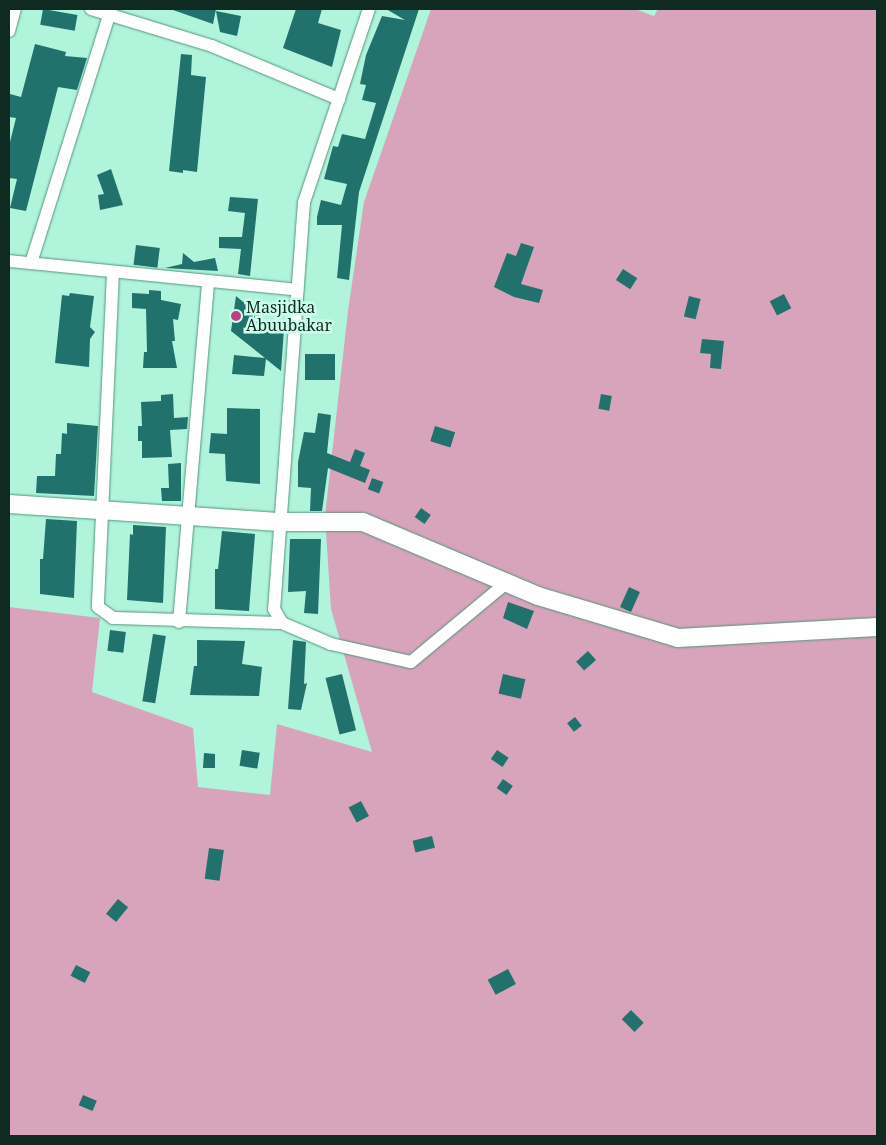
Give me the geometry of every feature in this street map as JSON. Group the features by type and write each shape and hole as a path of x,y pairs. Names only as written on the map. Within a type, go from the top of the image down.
{"street":[{"path":"9,31 15,9"},
{"path":"91,9 110,12 212,46 339,99"},
{"path":"282,623 274,609 282,522 304,202 369,9"},
{"path":"31,263 110,12"},
{"path":"9,261 298,290"},
{"path":"114,272 98,607 113,618 179,622 282,623 331,644 411,662 506,583"},
{"path":"179,622 208,281"},
{"path":"9,504 282,522 363,522 538,596 678,638 877,627"}],"shaded area":[{"path":"431,9 635,9 654,16 658,9 877,9 877,1136 9,1136 9,607 100,618 92,692 193,728 198,787 270,795 277,724 372,752 331,609 325,516 348,311 364,202"}],"building":[{"path":"43,9 77,15 75,31 40,25"},
{"path":"173,9 216,9 213,24"},
{"path":"296,9 322,9 318,23 341,30 332,67 283,48"},
{"path":"386,9 419,9 359,192 349,280 337,278 342,225 317,225 317,217 321,200 341,205 347,184 324,179 333,146 338,147 342,134 365,139 376,103 362,100 366,85 360,84 366,55 382,16 405,20"},
{"path":"216,11 241,16 237,36 220,32"},
{"path":"35,44 66,52 65,56 87,58 77,90 58,87 26,211 10,208 17,179 9,178 9,146 16,118 9,117 9,112 10,94 21,97"},
{"path":"181,54 192,55 191,75 206,77 197,172 169,171"},
{"path":"111,169 123,205 100,210 98,195 104,194 97,175"},
{"path":"230,197 258,199 250,276 238,274 241,249 219,248 219,237 242,237 245,213 228,211"},
{"path":"521,243 534,247 521,284 543,290 539,303 514,297 494,287 507,253 516,256"},
{"path":"136,245 160,248 157,268 134,265"},
{"path":"183,253 194,262 215,258 218,271 165,268 182,264"},
{"path":"623,269 637,278 630,289 616,280"},
{"path":"149,290 161,291 161,300 181,304 178,320 173,319 175,341 172,341 177,368 143,368 144,352 147,352 146,309 132,308 132,293 149,294"},
{"path":"70,293 94,296 90,327 95,332 90,339 89,367 55,363 62,295 69,296"},
{"path":"784,294 791,308 777,316 770,301"},
{"path":"236,296 260,316 248,320 261,322 256,328 284,329 281,371 266,359 264,376 232,374 234,355 265,358 231,331"},
{"path":"689,296 701,299 696,319 684,316"},
{"path":"702,339 724,341 721,369 710,368 711,354 700,353"},
{"path":"305,354 335,354 335,380 305,380"},
{"path":"173,394 174,418 188,417 187,429 170,430 172,457 142,458 142,441 138,441 138,426 142,426 141,402 161,401 161,395"},
{"path":"601,394 612,396 609,411 598,409"},
{"path":"227,408 260,409 260,484 226,481 225,454 209,453 211,433 227,434"},
{"path":"318,413 331,415 327,453 350,462 355,449 365,453 360,466 370,470 365,483 328,468 322,511 310,511 311,488 298,487 298,462 304,432 315,433"},
{"path":"67,423 98,426 94,496 36,493 37,476 55,476 56,454 61,454 62,433 67,434"},
{"path":"435,426 455,432 450,447 430,441"},
{"path":"181,463 181,501 162,501 161,488 169,488 168,464"},
{"path":"372,478 383,482 379,493 368,489"},
{"path":"421,508 431,515 425,524 415,517"},
{"path":"46,519 77,521 74,598 40,594 40,559 43,559"},
{"path":"133,525 166,527 163,603 127,600 130,534 133,535"},
{"path":"222,531 255,534 249,611 215,609 215,569 218,569"},
{"path":"290,539 321,539 318,614 304,613 306,591 288,592"},
{"path":"629,587 640,592 631,612 620,607"},
{"path":"508,602 534,611 527,629 503,618"},
{"path":"110,630 126,632 123,653 107,651"},
{"path":"153,634 166,636 155,703 142,701"},
{"path":"197,640 245,641 242,664 262,667 259,696 190,695 194,666 197,666"},
{"path":"293,640 306,642 304,684 307,683 301,710 288,709"},
{"path":"588,651 596,660 584,671 576,662"},
{"path":"342,674 356,730 340,734 326,678"},
{"path":"503,674 525,679 521,699 499,693"},
{"path":"575,717 582,726 574,732 567,723"},
{"path":"242,750 260,753 257,769 239,766"},
{"path":"497,750 509,758 502,767 491,759"},
{"path":"204,753 215,754 215,768 203,768"},
{"path":"503,779 513,786 507,795 497,788"},
{"path":"361,801 369,816 357,823 349,808"},
{"path":"432,836 435,848 415,852 413,841"},
{"path":"209,848 224,850 220,881 205,879"},
{"path":"118,899 128,907 116,922 106,914"},
{"path":"76,965 90,972 85,983 71,976"},
{"path":"508,969 516,984 496,995 488,980"},
{"path":"631,1010 644,1023 635,1032 622,1019"},
{"path":"83,1095 97,1101 93,1111 79,1105"}],"place":[{"name":"Masjidka Abuubakar","path":"236,316"}]}
